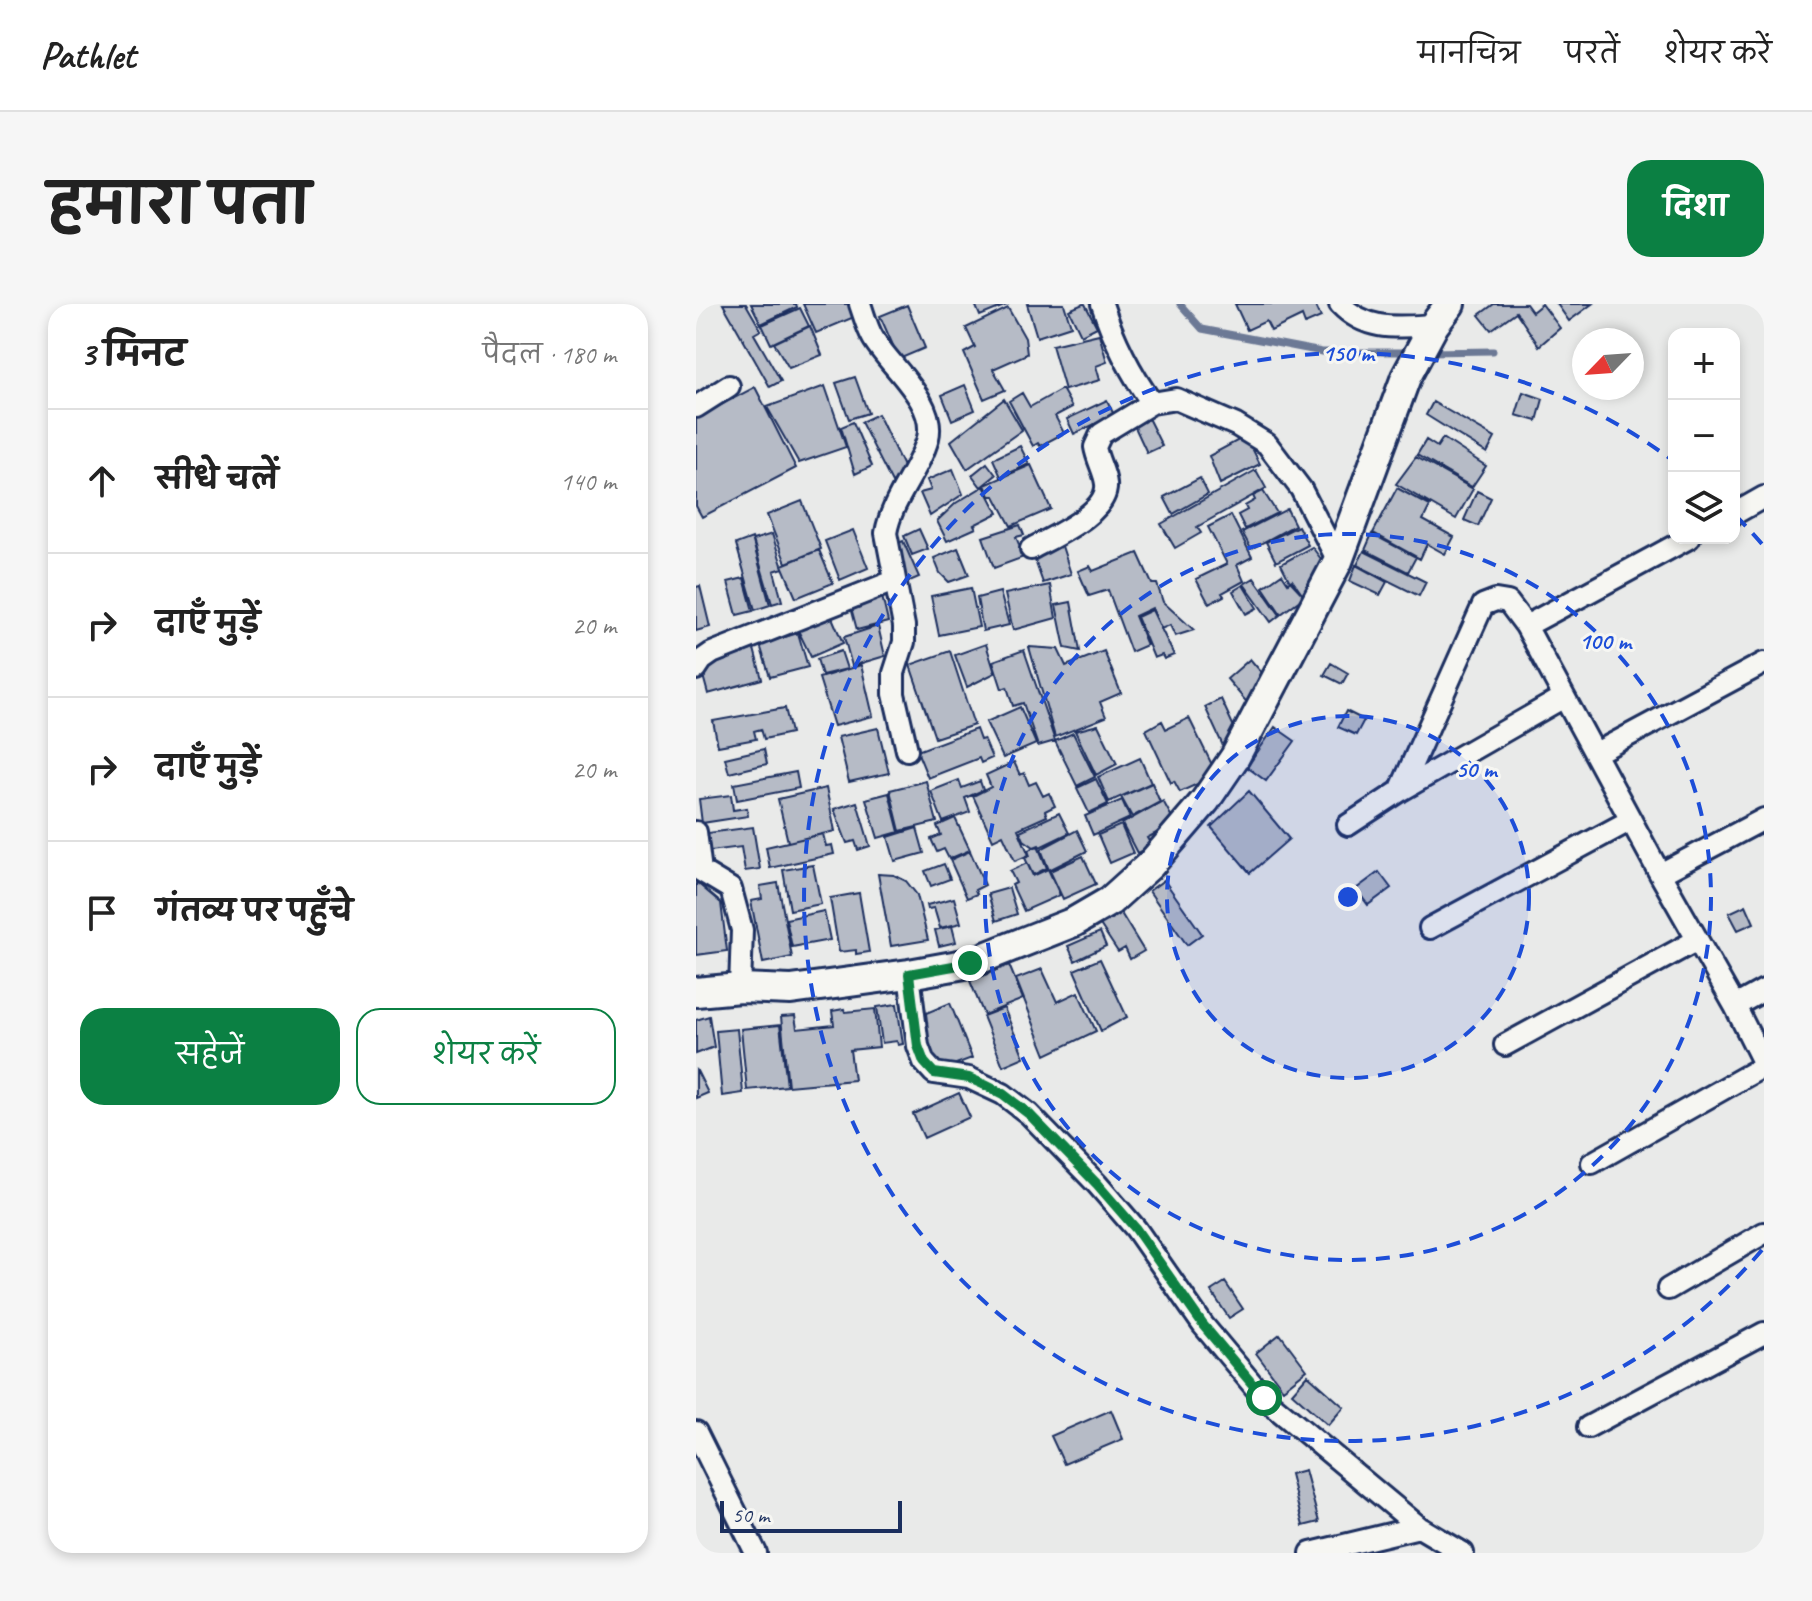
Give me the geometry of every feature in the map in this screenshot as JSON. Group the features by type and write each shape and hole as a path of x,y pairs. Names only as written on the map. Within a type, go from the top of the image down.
{"street":[{"path":"860,304 871,336 906,379 929,422 922,452 888,520 887,549 904,626 904,642 894,673 894,694 907,750"},
{"path":"1102,304 1115,345 1152,403"},
{"path":"1340,304 1349,314 1384,328 1436,323"},
{"path":"696,992 740,988 791,990 970,963 1074,922 1110,901 1151,864 1205,801 1235,757 1338,561 1406,377 1436,323"},
{"path":"696,407 729,386"},
{"path":"1031,549 1084,518 1105,495 1106,483 1096,442 1101,434 1152,403 1176,399 1236,425 1267,444 1301,489 1338,561"},
{"path":"1740,511 1764,497"},
{"path":"1526,626 1678,544"},
{"path":"696,669 712,653 894,581"},
{"path":"1400,791 1483,605 1496,600 1508,602 1526,626 1735,1006 1764,1065 1592,1163"},
{"path":"1596,753 1764,663"},
{"path":"1348,825 1400,791 1564,697"},
{"path":"1660,874 1764,819"},
{"path":"1430,928 1631,820"},
{"path":"696,832 701,871 731,889 742,930 740,988"},
{"path":"1505,1045 1697,940"},
{"path":"909,974 918,1046 924,1062 934,1073 969,1078 1003,1094 1029,1114 1136,1229 1203,1325 1264,1398 1419,1527 1463,1553"},
{"path":"1735,1006 1764,990"},
{"path":"1668,1289 1764,1233"},
{"path":"1588,1427 1764,1333"},
{"path":"696,1432 756,1553"},
{"path":"1311,1553 1419,1527"}],"building":[{"path":"723,304 746,304 761,330 754,334 781,381 770,387"},
{"path":"751,304 796,304 797,307 761,324"},
{"path":"803,304 855,304 859,315 816,333"},
{"path":"975,304 1009,304 980,316"},
{"path":"1027,304 1064,304 1071,326 1037,337"},
{"path":"1083,304 1097,327 1081,335 1069,310"},
{"path":"1235,304 1315,304 1321,317 1305,324 1302,316 1271,331 1266,321 1247,330"},
{"path":"1494,304 1526,304 1532,312 1542,304 1560,328 1539,346 1516,312 1491,330 1479,315"},
{"path":"1557,304 1592,304 1569,321"},
{"path":"907,305 925,348 899,359 880,316"},
{"path":"800,308 809,326 771,344 762,325"},
{"path":"1008,308 1025,338 1027,354 993,369 1005,390 984,399 964,353 975,347 966,328"},
{"path":"810,326 822,355 789,368 774,343"},
{"path":"1099,334 1107,362 1096,366 1100,380 1065,390 1052,345"},
{"path":"855,377 868,413 849,419 836,383"},
{"path":"965,385 975,410 952,420 942,395"},
{"path":"825,386 846,447 799,463 767,407"},
{"path":"755,387 796,468 702,517 696,506 696,418"},
{"path":"1062,389 1072,407 1055,416 1064,433 1040,446 1038,443 1033,446 1009,401 1022,393 1030,407"},
{"path":"1523,392 1543,399 1537,421 1516,415"},
{"path":"1004,399 1022,430 967,469 951,441"},
{"path":"1107,400 1114,415 1074,434 1067,419"},
{"path":"1433,402 1495,438 1487,453 1426,415"},
{"path":"878,414 908,477 892,483 861,422"},
{"path":"1148,418 1162,446 1147,453 1134,425"},
{"path":"853,422 872,466 855,474 841,427"},
{"path":"1246,436 1260,464 1220,484 1209,456"},
{"path":"1443,438 1486,466 1472,487 1417,455 1426,440 1437,447"},
{"path":"1020,446 1029,464 1001,477 993,459"},
{"path":"1416,457 1473,489 1456,519 1396,484"},
{"path":"987,463 996,475 981,487 972,475"},
{"path":"1031,465 1051,509 1011,526 995,496 990,496 985,485"},
{"path":"953,469 963,494 930,516 920,493 931,490 927,480"},
{"path":"1256,470 1266,488 1197,527 1201,533 1175,548 1161,524"},
{"path":"1200,478 1208,494 1173,514 1164,497"},
{"path":"984,486 998,513 974,525 976,528 947,541 937,521 956,503"},
{"path":"1397,488 1430,506 1423,520 1454,537 1445,554 1427,544 1420,559 1373,533"},
{"path":"1263,491 1277,513 1245,529 1238,515 1255,500 1253,496"},
{"path":"1477,491 1491,498 1478,526 1464,520"},
{"path":"802,501 821,549 786,563 767,515"},
{"path":"1287,509 1295,525 1251,549 1242,532"},
{"path":"1231,515 1252,557 1237,565 1244,581 1209,604 1196,579 1227,564 1208,527"},
{"path":"1020,525 1024,535 1016,537 1024,557 994,568 983,537"},
{"path":"1298,526 1308,545 1276,562 1266,542"},
{"path":"919,529 928,549 912,555 904,536"},
{"path":"853,530 868,568 840,580 825,541"},
{"path":"772,534 783,568 774,571 782,601 772,604 753,540"},
{"path":"1372,534 1416,557 1408,572 1365,550"},
{"path":"752,538 770,605 755,610 736,544"},
{"path":"903,541 919,577 905,583 889,547"},
{"path":"1061,543 1071,574 1043,583 1032,552"},
{"path":"1312,547 1324,563 1305,597 1289,580 1281,564"},
{"path":"958,548 969,575 949,582 940,573 934,558"},
{"path":"819,550 833,583 796,598 782,565"},
{"path":"1364,551 1426,582 1419,596 1357,565"},
{"path":"1138,553 1152,584 1157,584 1163,602 1194,630 1175,636 1170,625 1161,629 1152,608 1135,616 1147,645 1131,652 1108,590 1089,596 1078,571 1090,566 1093,571"},
{"path":"1356,565 1387,582 1380,595 1350,581"},
{"path":"1282,574 1288,583 1292,580 1304,597 1281,614 1263,587"},
{"path":"744,578 753,611 737,615 728,582"},
{"path":"1254,578 1280,615 1271,622 1244,584"},
{"path":"1050,585 1056,618 1013,630 1005,594"},
{"path":"1243,585 1257,608 1246,614 1233,591"},
{"path":"700,586 710,627 696,631 696,587"},
{"path":"971,588 979,627 939,635 931,596"},
{"path":"881,592 888,622 857,630 849,600"},
{"path":"1000,592 1009,625 983,631 977,598"},
{"path":"1071,602 1080,651 1065,648 1056,605"},
{"path":"828,608 843,643 811,657 794,622"},
{"path":"1152,610 1174,655 1164,659 1162,655 1154,658 1137,617"},
{"path":"878,626 885,656 852,666 844,637"},
{"path":"798,633 808,667 770,677 762,644"},
{"path":"986,644 995,673 967,687 955,655"},
{"path":"753,645 762,679 708,694 702,672 722,654"},
{"path":"1029,647 1058,649 1066,666 1104,651 1121,693 1100,702 1106,717 1055,737"},
{"path":"1024,650 1055,741 1038,746 1023,703 1013,706 1007,687 1002,689 993,661"},
{"path":"841,651 847,669 822,675 817,659"},
{"path":"950,651 974,725 935,738 910,665"},
{"path":"1250,659 1268,680 1249,705 1227,679"},
{"path":"1331,663 1348,673 1342,684 1324,675"},
{"path":"861,665 873,716 834,726 819,678"},
{"path":"1221,699 1239,738 1223,746 1205,707"},
{"path":"1020,707 1036,744 1003,758 986,722"},
{"path":"785,708 791,733 764,739 761,729 754,731 756,739 718,746 713,721"},
{"path":"1346,711 1364,720 1356,735 1338,727"},
{"path":"1189,718 1217,775 1180,792 1174,781 1171,783 1146,730 1162,721 1166,729"},
{"path":"1098,725 1117,764 1096,775 1075,731"},
{"path":"1275,727 1295,741 1266,781 1247,767"},
{"path":"878,728 889,773 849,782 838,737"},
{"path":"976,729 992,758 981,763 979,758 928,778 917,751"},
{"path":"1073,733 1095,777 1077,786 1055,741"},
{"path":"764,749 767,764 729,773 725,758"},
{"path":"1140,758 1151,783 1109,802 1098,777"},
{"path":"1014,762 1029,785 1036,782 1043,796 1049,793 1055,806 1045,811 1047,816 1018,829 1029,855 1015,861 1003,835 993,840 973,796 991,787 986,775"},
{"path":"796,772 799,788 737,800 734,784"},
{"path":"1096,779 1108,804 1089,813 1077,788"},
{"path":"959,780 962,788 980,781 983,790 965,798 970,812 943,822 931,791"},
{"path":"926,781 937,822 900,831 890,790"},
{"path":"1152,783 1160,802 1132,817 1121,797"},
{"path":"826,788 835,831 788,842 778,799"},
{"path":"1249,791 1289,839 1250,873 1211,827"},
{"path":"889,793 899,832 878,838 866,799"},
{"path":"731,795 733,810 747,808 748,816 702,823 699,799"},
{"path":"1122,800 1130,818 1093,835 1085,816"},
{"path":"1163,801 1175,823 1147,838 1151,845 1137,853 1122,824"},
{"path":"857,802 870,846 858,850 855,841 847,843 834,809"},
{"path":"1059,813 1069,833 1040,847 1034,847 1024,840 1020,831"},
{"path":"955,818 970,850 949,859 944,849 937,852 931,839 941,835 937,826"},
{"path":"1121,825 1133,853 1110,863 1098,835"},
{"path":"753,827 760,869 745,871 741,847 703,852 700,834"},
{"path":"917,828 924,853 895,861 888,837"},
{"path":"1077,830 1087,851 1049,870 1041,849"},
{"path":"823,834 826,846 832,845 834,854 770,868 766,847"},
{"path":"1038,846 1047,868 1033,875 1025,858 1030,856 1028,850"},
{"path":"970,851 985,885 975,890 977,894 967,898 950,860"},
{"path":"1083,856 1096,884 1063,899 1050,871"},
{"path":"1027,863 1033,876 1048,869 1060,895 1024,911 1012,885 1016,883 1010,871"},
{"path":"944,864 950,879 931,886 925,871"},
{"path":"813,865 821,904 790,910 783,870"},
{"path":"1379,872 1391,888 1368,905 1356,889"},
{"path":"878,874 894,875 906,881 917,895 928,940 891,946"},
{"path":"1164,880 1202,934 1187,945 1149,891"},
{"path":"696,882 721,903 727,951 696,955"},
{"path":"778,883 792,957 763,963 751,901 762,899 760,886"},
{"path":"1009,888 1017,914 996,921 988,894"},
{"path":"859,893 869,952 839,952 830,898"},
{"path":"954,898 961,923 940,928 934,908 928,909 927,905"},
{"path":"1746,905 1754,923 1738,930 1729,913"},
{"path":"1119,910 1144,951 1130,959 1125,948 1118,952 1099,923"},
{"path":"824,911 830,940 792,947 786,919"},
{"path":"952,926 956,942 939,946 935,930"},
{"path":"1100,932 1106,946 1075,961 1068,946"},
{"path":"1100,959 1127,1017 1101,1031 1074,970"},
{"path":"1009,965 1023,999 984,1015 970,981"},
{"path":"1042,969 1057,1002 1078,992 1096,1031 1046,1055 1016,979"},
{"path":"950,1003 972,1058 948,1067 936,1067 919,1016"},
{"path":"897,1004 903,1044 898,1045 897,1041 882,1043 877,1007"},
{"path":"1004,1008 1024,1057 1003,1066 983,1016"},
{"path":"844,1009 845,1012 875,1009 879,1047 850,1050 854,1080 788,1086 781,1017 795,1016 797,1029 834,1025 832,1011"},
{"path":"709,1016 714,1047 696,1054 696,1020"},
{"path":"780,1025 787,1086 747,1090 741,1029"},
{"path":"737,1029 743,1093 722,1096 716,1031"},
{"path":"696,1069 708,1093 696,1098"},
{"path":"959,1093 970,1117 924,1138 913,1114"},
{"path":"1225,1282 1243,1309 1229,1318 1211,1291"},
{"path":"1280,1334 1307,1370 1283,1389 1256,1353"},
{"path":"1308,1375 1344,1407 1328,1425 1292,1393"},
{"path":"1111,1410 1123,1439 1064,1464 1051,1436"},
{"path":"1305,1470 1319,1522 1303,1526 1290,1474"}],"waterway":[{"path":"1180,304 1202,329 1322,352 1413,352"},
{"path":"1429,352 1493,351"}],"route":[{"path":"970,963 909,974 918,1046 924,1062 934,1073 969,1078 985,1085 1029,1114 1136,1229 1203,1325 1264,1398"}]}
